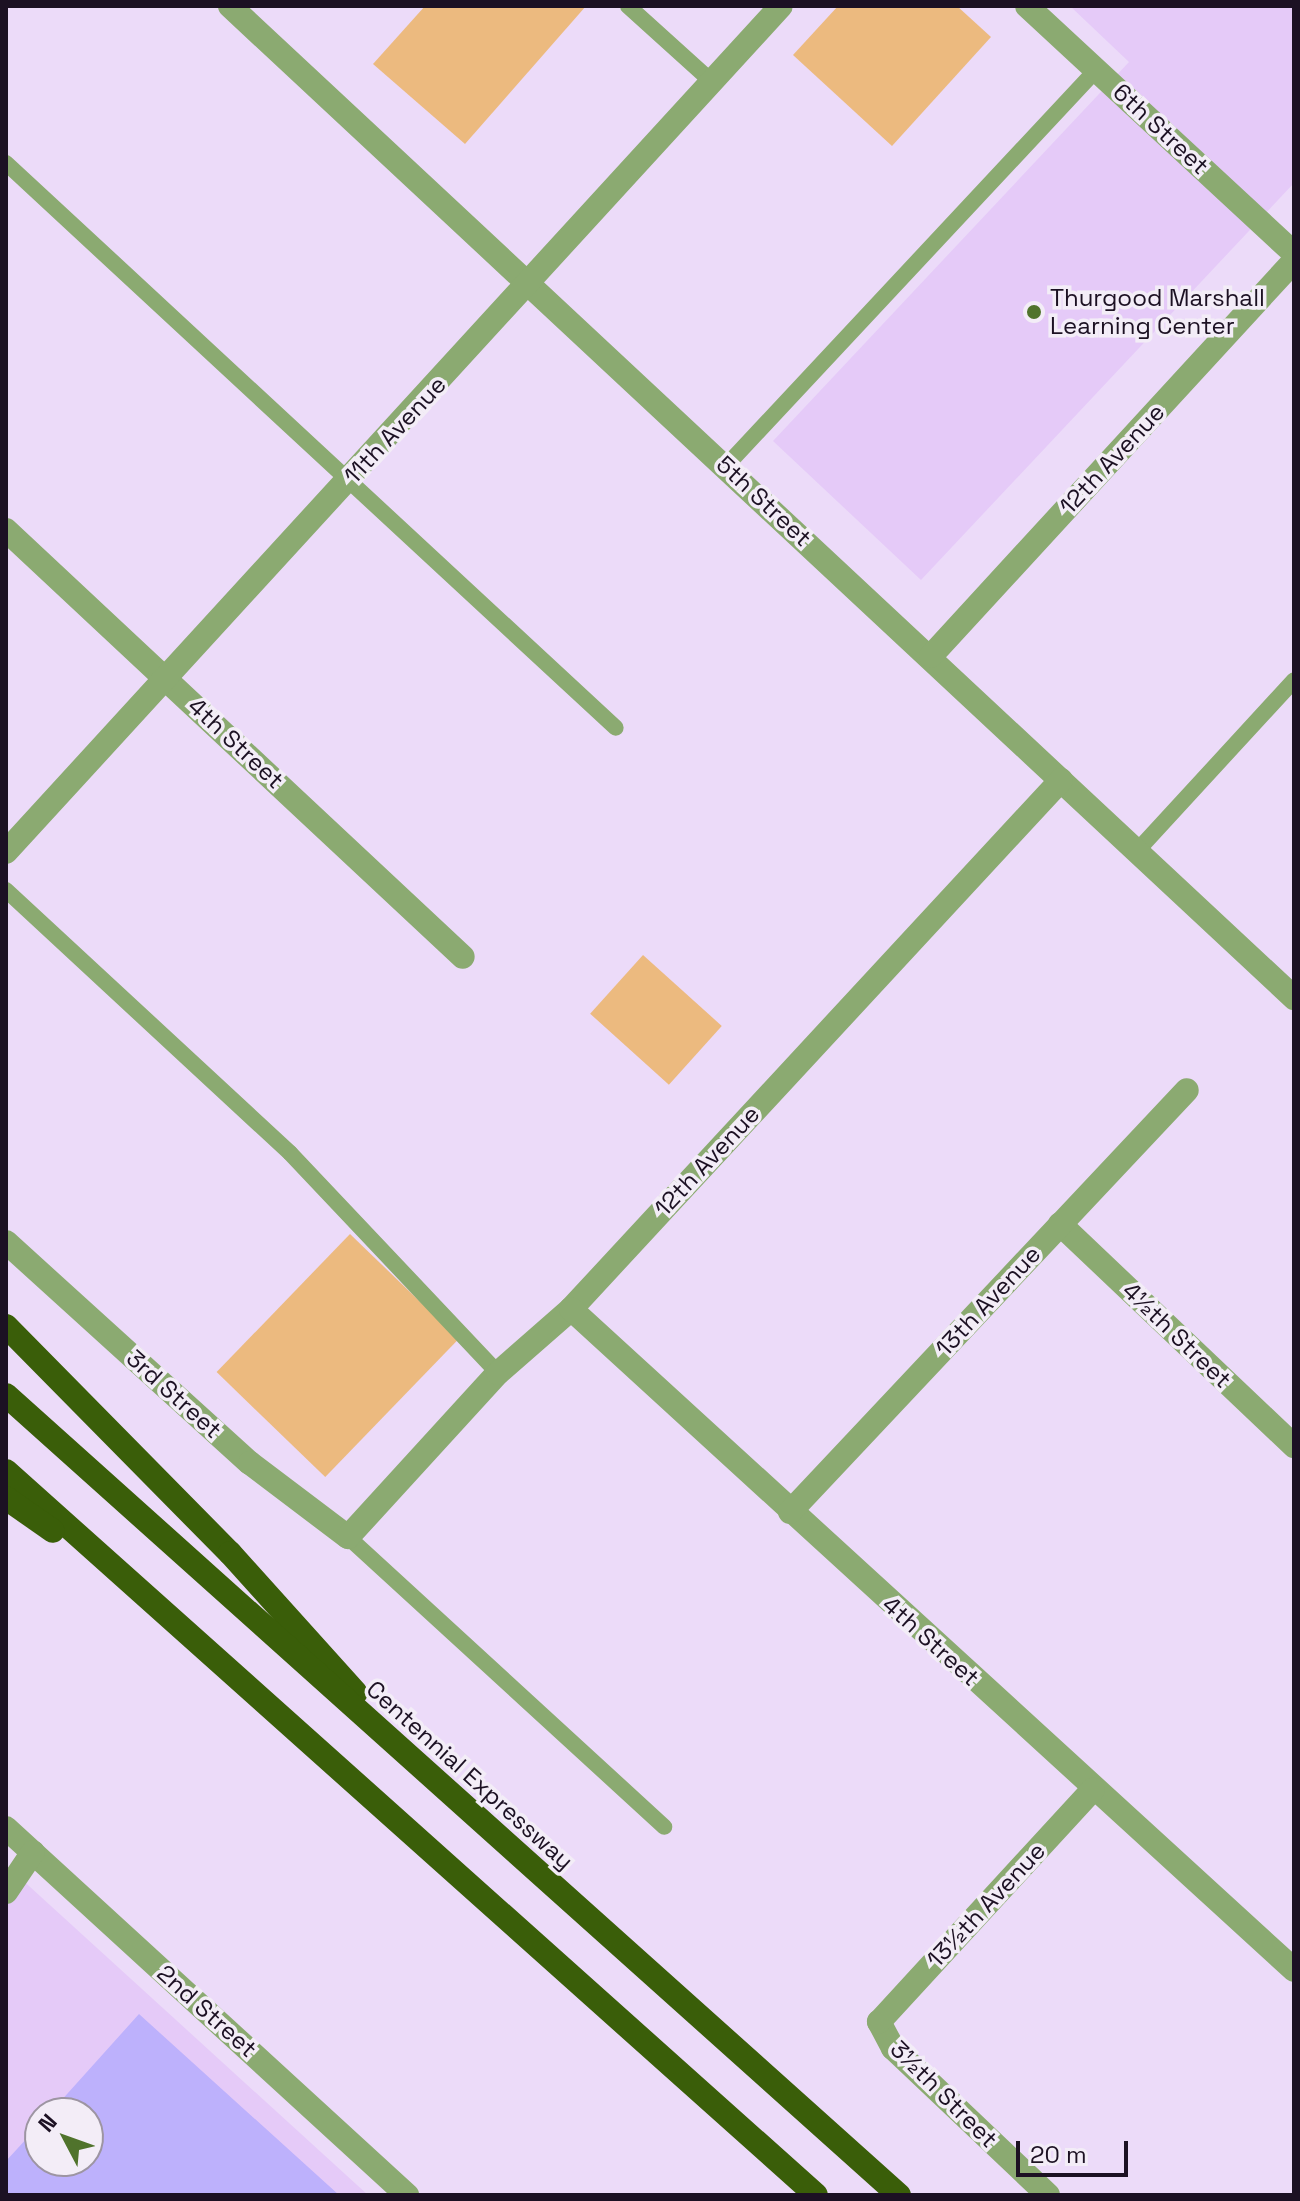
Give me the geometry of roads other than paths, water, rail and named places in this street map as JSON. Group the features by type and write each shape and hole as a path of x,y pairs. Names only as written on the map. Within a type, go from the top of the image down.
{"highway":[{"path":"6,1326 230,1553 432,1779"},
{"name":"Centennial Expressway","path":"6,1395 899,2195"},
{"path":"6,1471 816,2195"},
{"path":"6,1498 144,1596"}],"street":[{"name":"5th Street","path":"230,6 532,282 1294,998"},
{"name":"11th Avenue","path":"6,852 532,282 781,6"},
{"name":"6th Street","path":"1027,6 1294,253"},
{"name":"12th Avenue","path":"931,656 1294,261"},
{"name":"4th Street","path":"6,530 463,957"},
{"name":"12th Avenue","path":"348,1537 498,1373 571,1309 1061,780"},
{"name":"13th Avenue","path":"790,1512 1187,1090"},
{"name":"4½th Street","path":"1060,1224 1294,1446"},
{"name":"3rd Street","path":"6,1242 250,1463 348,1537"},
{"name":"4th Street","path":"571,1309 1294,1970"},
{"name":"13½th Avenue","path":"879,2022 1093,1789"},
{"name":"2nd Street","path":"6,1828 407,2195"},
{"path":"6,1892 33,1852"},
{"name":"3½th Street","path":"879,2022 893,2048 1048,2195"}],"lane":[{"path":"628,6 712,82"},
{"path":"726,466 1097,69"},
{"path":"6,163 346,483 616,728"},
{"path":"1137,851 1294,680"},
{"path":"6,890 290,1153 498,1373"},
{"path":"348,1537 664,1827"}],"place":[{"name":"Thurgood Marshall Learning Center","path":"1034,312"}]}
